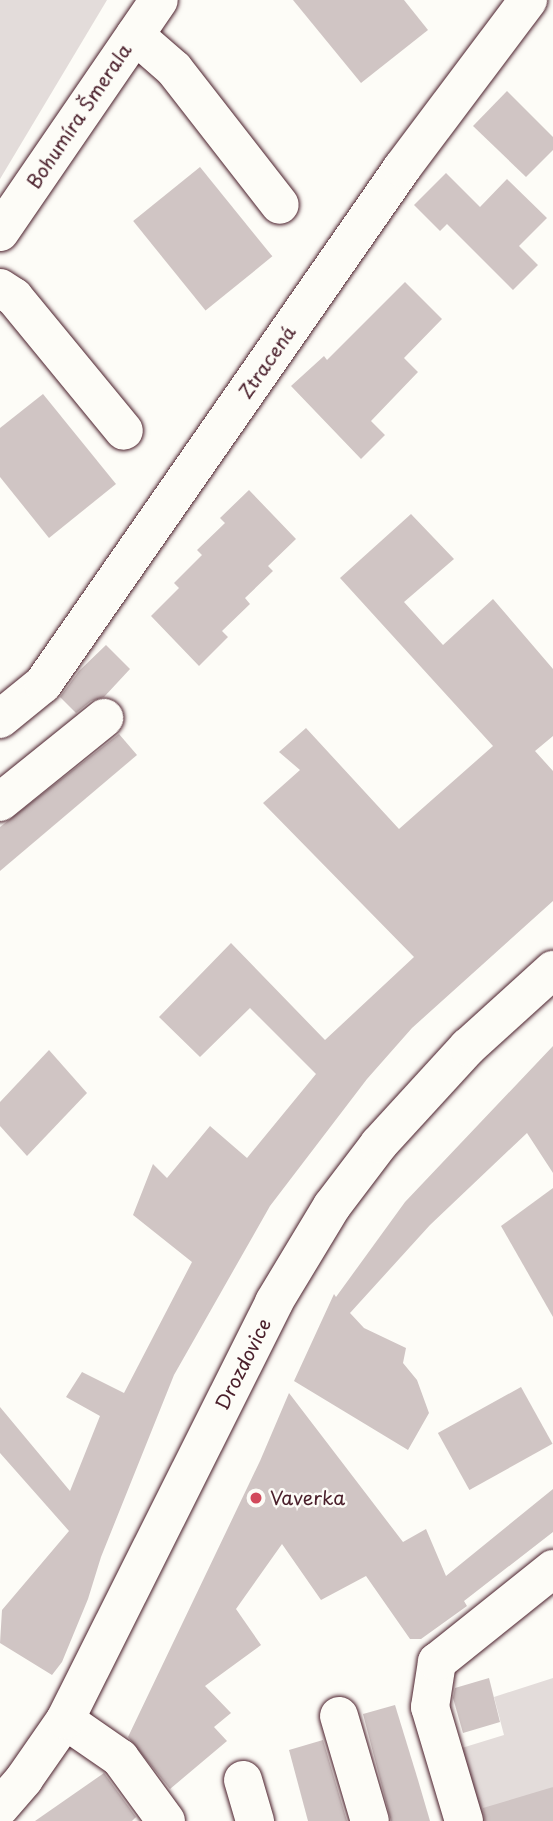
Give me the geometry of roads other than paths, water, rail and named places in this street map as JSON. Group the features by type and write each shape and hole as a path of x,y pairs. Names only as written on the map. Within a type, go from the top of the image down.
{"street":[{"name":"Bohumíra Šmerala","path":"0,232 159,0"},
{"name":"Ztracená","path":"0,719 43,684 402,168 528,0"},
{"path":"135,35 174,69 280,205"},
{"path":"0,288 13,297 124,431"},
{"path":"0,802 104,718"},
{"name":"Drozdovice","path":"0,1807 24,1779 65,1720 296,1262 379,1144 468,1047 553,970"},
{"path":"464,1821 430,1707 437,1662 553,1569"},
{"path":"339,1716 370,1821"},
{"path":"65,1720 120,1758 166,1821"},
{"path":"243,1780 255,1821"}],"place":[{"name":"Vaverka","path":"256,1498"}]}
